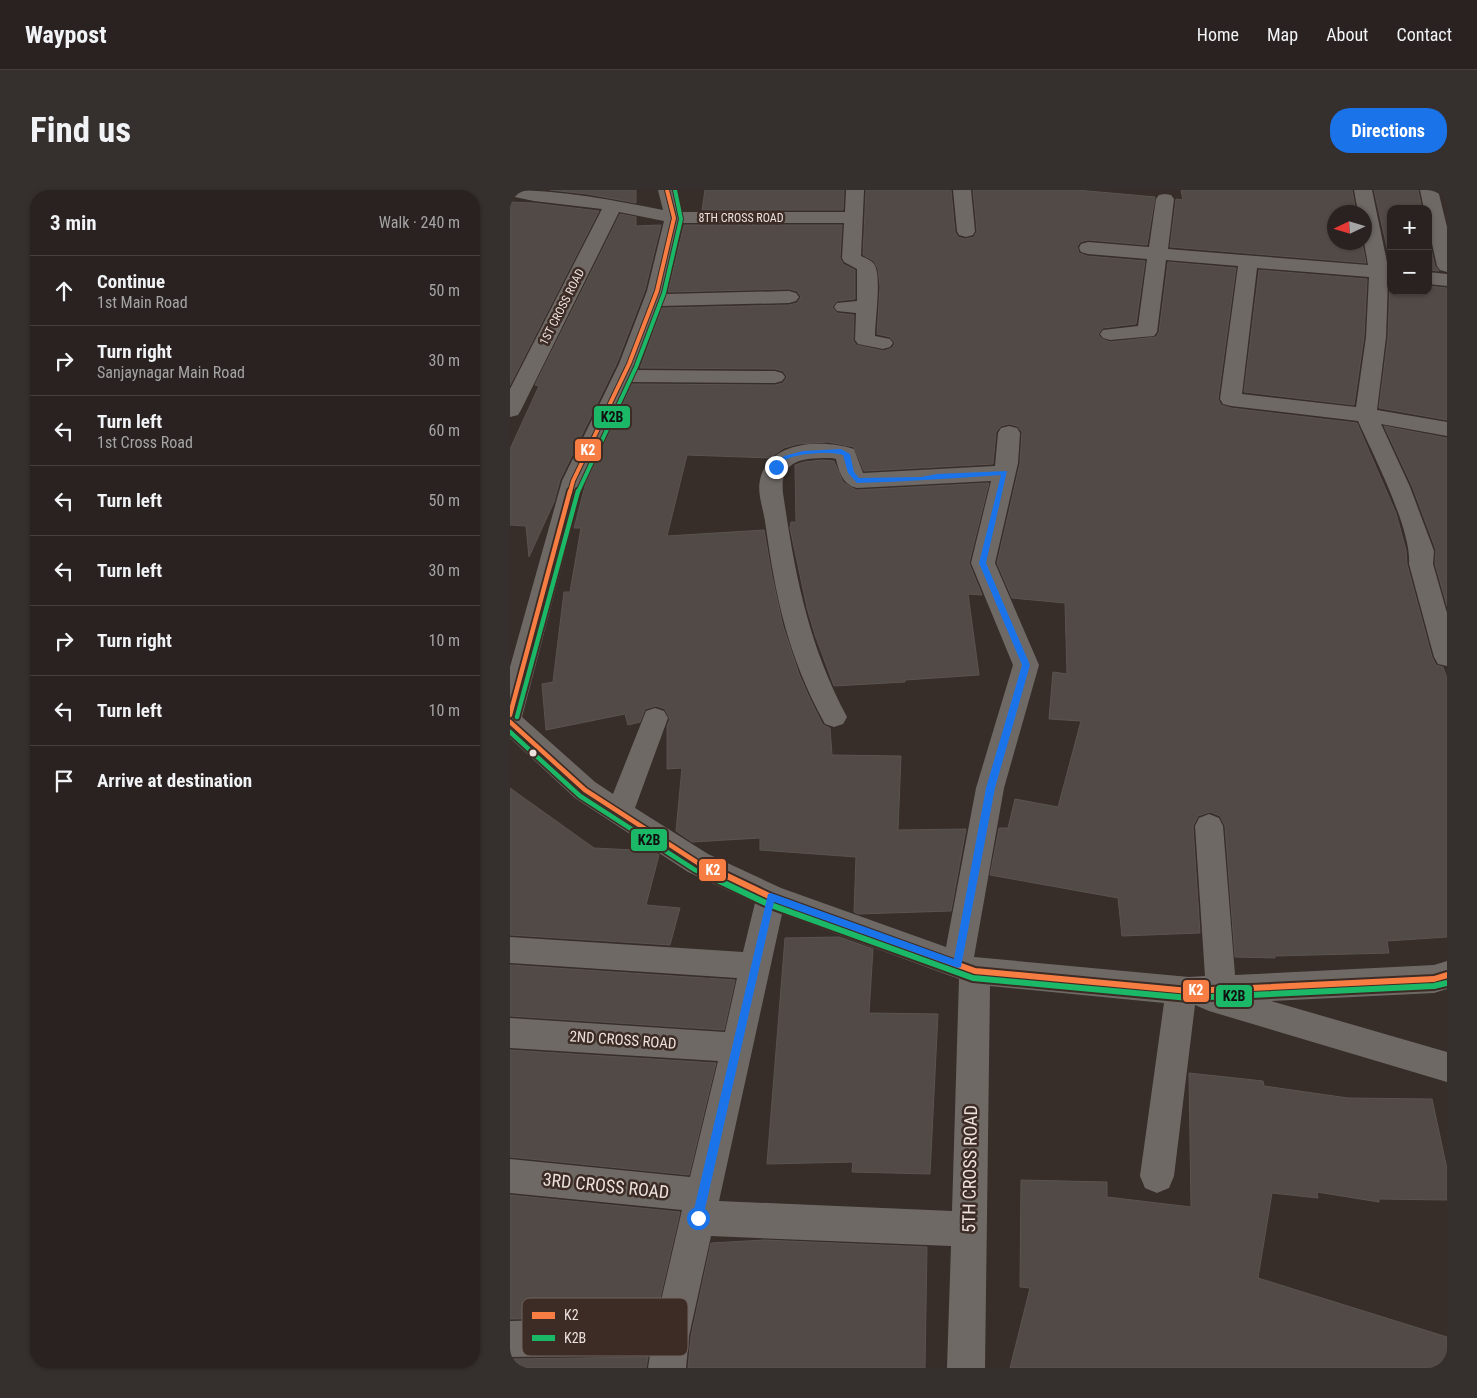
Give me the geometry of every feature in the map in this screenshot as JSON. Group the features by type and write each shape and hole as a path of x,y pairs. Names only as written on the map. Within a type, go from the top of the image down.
{"street":[{"path":"510,715 573,481 623,376 654,300 674,218 668,190"},
{"path":"855,190 851,258 866,266 869,293 866,340 883,344"},
{"path":"962,190 966,231"},
{"path":"1363,190 1385,272 1366,415 1399,487 1422,551 1421,564 1447,657"},
{"path":"1429,190 1447,266"},
{"name":"8TH CROSS ROAD","path":"510,191 534,196 613,205 674,218 854,217"},
{"path":"1110,334 1147,332 1165,199"},
{"name":"1ST CROSS ROAD","path":"510,410 613,205"},
{"path":"1088,248 1385,272"},
{"path":"1248,260 1231,399 1366,415 1447,429"},
{"path":"1432,278 1447,280"},
{"path":"654,300 789,297"},
{"path":"844,308 867,306"},
{"path":"623,376 775,377"},
{"path":"966,968 990,788 1026,665 982,563 1005,473 1009,433"},
{"path":"834,717 817,687 791,614 781,563 771,480 776,467 784,458 794,455 838,451 846,454 851,473 857,481 1005,473"},
{"path":"620,812 655,718"},
{"path":"510,722 585,790 698,863 771,897 966,968 1185,991 1434,979 1447,975"},
{"path":"1209,826 1221,989"},
{"path":"681,1298 771,897"},
{"path":"510,950 754,966"},
{"name":"5TH CROSS ROAD","path":"966,968 969,1229 966,1368"},
{"path":"1185,991 1447,1067"},
{"path":"1158,1176 1185,991"},
{"name":"2ND CROSS ROAD","path":"510,1033 736,1047"},
{"name":"3RD CROSS ROAD","path":"510,1176 700,1207 969,1229"}],"building":[{"path":"550,190 636,190 636,203 587,194"},
{"path":"705,190 844,190 843,210 702,210"},
{"path":"866,190 951,190 955,232 958,237 965,239 974,237 977,231 973,190 1077,190 1155,197 1147,245 1088,240 1080,242 1077,247 1079,253 1087,256 1145,261 1136,324 1103,328 1098,334 1102,339 1110,342 1156,337 1159,332 1168,262 1236,268 1218,399 1221,405 1231,408 1357,423 1396,513 1406,550 1407,564 1432,657 1436,665 1443,667 1447,678 1447,937 1387,941 1389,953 1275,956 1275,958 1235,957 1225,826 1220,816 1210,812 1198,816 1193,826 1200,933 1122,936 1118,898 990,875 999,828 1008,828 1015,799 1058,807 1081,721 1049,719 1053,672 1067,674 1065,603 1012,598 997,563 1020,463 1022,432 1017,426 1009,424 1001,426 996,432 993,464 864,471 854,447 828,442 798,444 784,448 770,458 687,455 667,536 764,530 783,626 799,674 810,699 823,725 830,728 832,755 901,756 898,830 966,829 951,911 858,914 854,912 856,857 760,850 760,838 692,842 676,831 682,768 667,769 667,726 670,719 665,709 656,706 645,709 640,722 628,725 625,714 546,730 542,684 553,682 564,592 570,592 581,528 574,528 586,482 632,384 775,385 783,383 787,377 783,371 775,369 640,368 662,308 789,305 797,303 801,297 797,291 789,289 668,292 684,225 842,225 840,258 843,264 855,270 855,299 837,301 832,307 837,313 854,315 853,340 856,345 884,351 892,348 895,343 890,337 877,334 880,287 878,269 874,261 863,255"},
{"path":"1181,190 1352,190 1355,205 1327,205 1327,250 1364,250 1366,263 1170,247 1176,199 1183,200"},
{"path":"1374,190 1418,190 1421,205 1387,205 1387,247"},
{"path":"510,202 599,211 510,385"},
{"path":"620,214 636,217 636,226 661,225 645,290 617,363 560,480 554,502 529,557 526,526 510,525 510,449 539,386 535,385"},
{"path":"1432,253 1435,266 1439,271 1432,270"},
{"path":"1259,270 1367,279 1364,337 1354,405 1244,392"},
{"path":"1432,286 1447,288 1447,420 1379,408 1388,337 1390,295 1432,295"},
{"path":"1384,426 1447,438 1447,606 1435,564 1436,550 1412,486"},
{"path":"822,460 834,461 843,482 856,490 989,483 969,563 982,595 968,594 979,675 834,686 807,608 790,528 791,522 796,522 795,465"},
{"path":"510,788 594,848 653,851 659,855 646,905 680,908 670,945 510,935"},
{"path":"839,937 873,949 869,1013 938,1014 930,1174 852,1172 853,1162 767,1164 785,938"},
{"path":"510,965 735,980 724,1030 510,1016"},
{"path":"510,1050 716,1063 689,1175 510,1157"},
{"path":"1189,1073 1263,1081 1264,1086 1348,1098 1432,1099 1447,1169 1447,1200 1379,1199 1379,1202 1317,1192 1318,1198 1272,1193 1258,1278 1447,1337 1447,1368 1010,1368 1030,1288 1020,1287 1021,1180 1107,1182 1107,1197 1191,1207"},
{"path":"510,1195 680,1212 660,1298 522,1298 522,1319 510,1319"},
{"path":"764,1240 927,1247 925,1368 688,1368 691,1336 711,1243"},
{"path":"648,1357 646,1368 510,1368 510,1359"}],"transit line":[{"name":"K2","path":"510,715 573,481 629,364 657,291 674,218 667,190"},
{"name":"K2B","path":"517,717 580,484 636,367 664,293 681,219 675,190"},
{"name":"K2","path":"510,722 585,790 698,863 771,897 975,971 1189,991 1434,979 1447,975"},
{"name":"K2B","path":"510,732 580,796 695,870 768,904 973,978 1189,998 1434,986 1447,983"}],"route":[{"path":"698,1218 771,897 958,964 990,788 1026,665 982,563 1005,473 857,481 851,473 846,454 838,451 803,453 784,458 776,467"}]}
